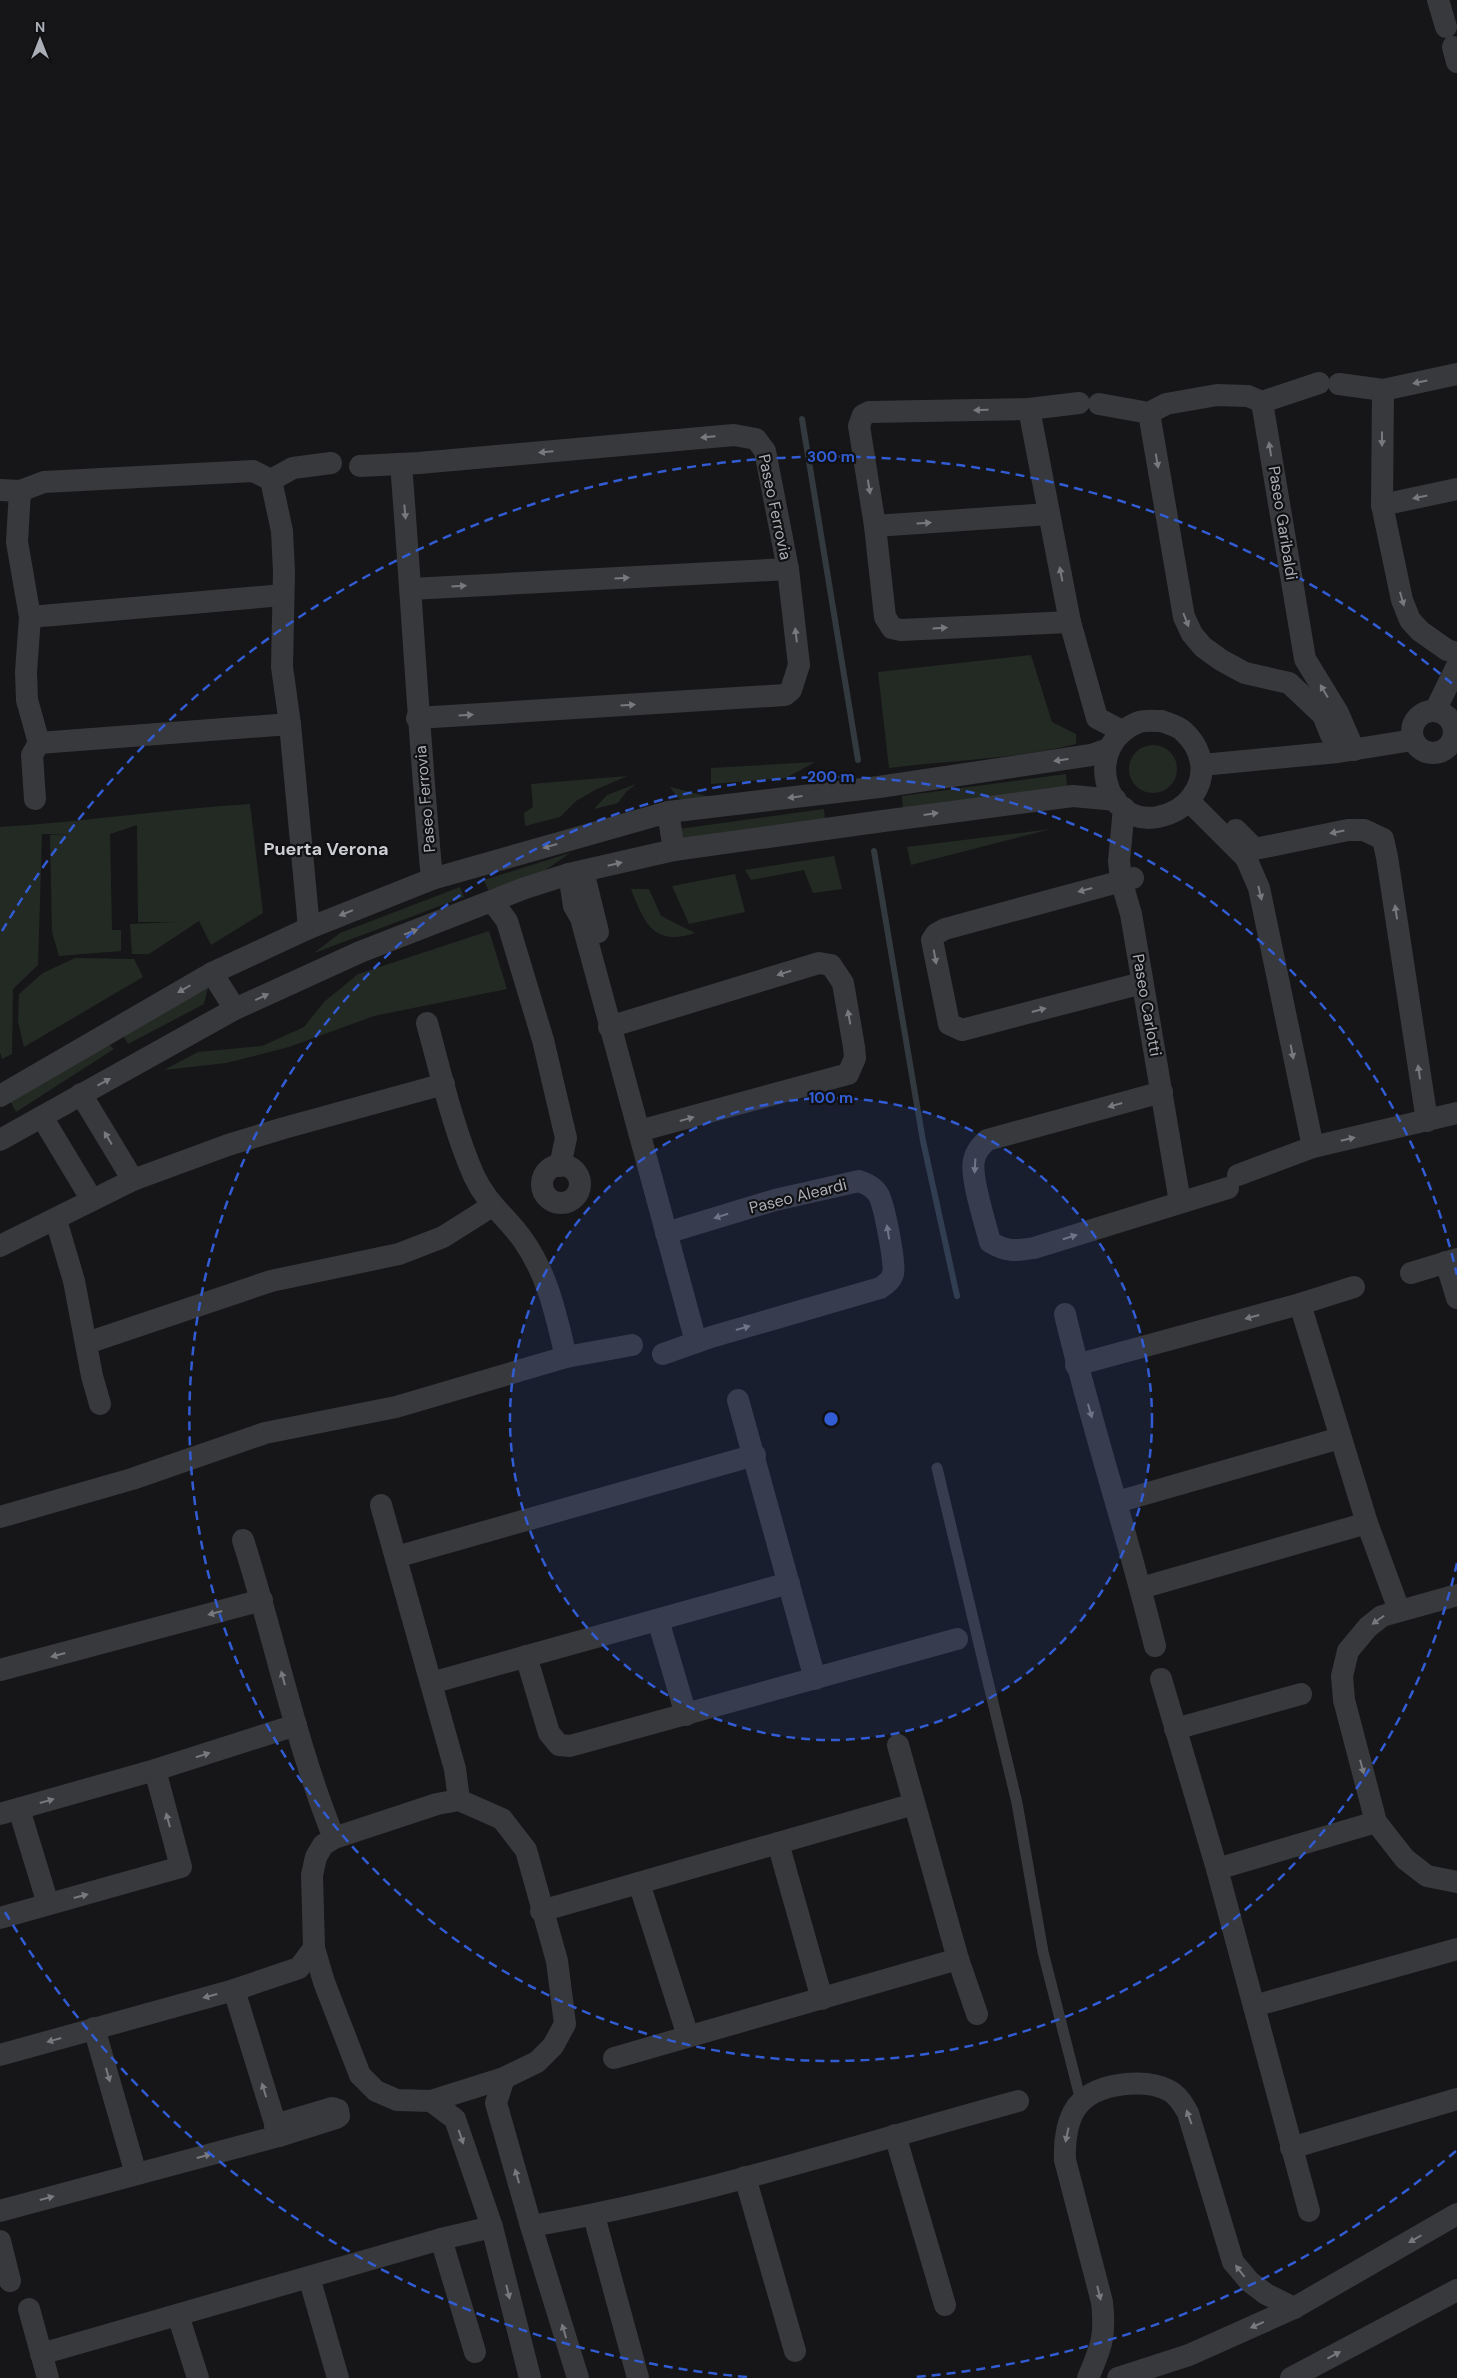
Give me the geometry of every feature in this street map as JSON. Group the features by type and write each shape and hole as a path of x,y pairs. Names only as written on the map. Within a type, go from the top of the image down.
{"street":[{"path":"1438,0 1446,26"},
{"path":"1070,622 896,630 884,617 875,526 859,426 863,415 868,412 1029,409 1089,404 1149,413 1166,404 1217,394 1248,396 1262,402 1329,384 1383,390 1457,374"},
{"path":"1383,390 1382,505 1402,600 1410,620 1420,631 1433,641 1457,653"},
{"name":"Paseo Garibaldi","path":"1262,402 1305,659 1338,713 1346,751"},
{"path":"1029,409 1070,622 1097,718 1122,731"},
{"path":"1149,413 1184,617 1192,634 1202,647 1245,673 1290,683 1323,714 1346,751"},
{"name":"Paseo Ferrovia","path":"417,718 785,695 791,690 799,665 788,569 765,451 756,439 734,435 401,464 411,589 417,718 432,879"},
{"path":"271,480 293,468 332,463"},
{"path":"360,466 401,464"},
{"path":"35,799 32,755 39,743 27,700 26,672 30,617 16,542 10,491 44,482 253,471 271,480"},
{"path":"271,480 282,531 282,667 290,724 309,928"},
{"path":"1382,505 1457,489"},
{"path":"875,526 1049,514"},
{"path":"411,589 788,569"},
{"path":"30,617 283,595"},
{"path":"1290,683 1305,659"},
{"path":"1447,709 1421,714 1416,720 1412,733 1413,740 1417,746 1429,753 1452,751 1454,736 1447,709 1457,666"},
{"path":"0,1140 235,1009 360,952 492,901 576,873 674,850 1074,796 1125,808 1154,818 1170,815 1193,794 1202,765 1196,745 1182,730 1162,721 1141,722 1122,731 1108,749 1104,767 1107,785 1125,808 1119,861 1127,879 945,929 936,934 932,940 949,1024 962,1030 1142,983"},
{"path":"39,743 290,724"},
{"path":"1202,765 1346,751 1413,740"},
{"path":"0,1096 212,973 309,928 432,879 668,812 878,787 1091,755 1108,749"},
{"path":"1193,794 1251,853 1312,1147"},
{"path":"668,812 674,850"},
{"path":"1251,853 1348,830 1364,830 1383,839 1388,857 1427,1120"},
{"path":"576,873 574,906 581,918 616,1025 672,1231 704,1339"},
{"name":"Paseo Carlotti","path":"1127,879 1142,983 1180,1202"},
{"path":"492,901 507,920 543,1040 566,1138 560,1166"},
{"path":"616,1025 819,963 831,965 843,983 855,1058 848,1074 646,1130"},
{"path":"212,973 235,1009"},
{"path":"427,1023 444,1084 472,1169 492,1206 522,1238 539,1264 551,1297 566,1357"},
{"path":"0,1246 56,1220 132,1180 265,1134 444,1084"},
{"path":"1162,1092 986,1140 978,1149 974,1162 974,1175 990,1242 1003,1250 1014,1252 1034,1248 1180,1202 1312,1147 1457,1113"},
{"path":"81,1094 132,1180"},
{"path":"42,1117 92,1200"},
{"name":"Paseo Aleardi","path":"663,1354 704,1339 886,1284 891,1280 894,1269 884,1206 878,1194 870,1185 860,1181 775,1200 672,1231"},
{"path":"87,1342 271,1281 399,1254 443,1237 492,1206"},
{"path":"56,1220 74,1281 92,1376 100,1404"},
{"path":"1411,1272 1452,1261 1457,1298"},
{"path":"1076,1364 1300,1304 1354,1287"},
{"path":"1300,1304 1367,1523 1399,1610"},
{"path":"1065,1314 1076,1364 1117,1502 1155,1646"},
{"path":"0,1517 123,1481 265,1433 396,1407 566,1357 632,1345"},
{"path":"738,1400 755,1455 815,1679"},
{"path":"1117,1502 1340,1438"},
{"path":"396,1557 755,1455"},
{"path":"381,1505 454,1769 459,1800"},
{"path":"1141,1588 1367,1523"},
{"path":"242,1540 262,1600 296,1725 321,1807 334,1838"},
{"path":"431,1683 789,1583"},
{"path":"1457,1595 1382,1616 1368,1627 1348,1651 1342,1676 1344,1700 1376,1822 1405,1859 1427,1876 1457,1882"},
{"path":"0,1670 262,1600"},
{"path":"658,1620 686,1715"},
{"path":"526,1656 548,1732 559,1745 582,1744 957,1640"},
{"path":"1161,1679 1217,1869 1309,2211"},
{"path":"1175,1729 1301,1694"},
{"path":"48,1904 9,1811 155,1770 296,1725"},
{"path":"898,1745 958,1959 977,2014"},
{"path":"0,1918 181,1868 155,1770"},
{"path":"459,1800 502,1819 526,1850 556,1960 565,2024 553,2046 537,2062 504,2078 431,2101 397,2100 376,2091 360,2075 324,1982 314,1948 312,1875 316,1857 323,1846 334,1838 437,1804 459,1800"},
{"path":"542,1911 914,1804"},
{"path":"1217,1869 1376,1822"},
{"path":"778,1843 822,1999"},
{"path":"639,1883 688,2036"},
{"path":"235,1994 299,1968 314,1948"},
{"path":"1254,2006 1457,1949"},
{"path":"614,2058 958,1959"},
{"path":"0,2055 94,2028 298,1978 308,1978 324,1982"},
{"path":"0,2211 136,2174 277,2130 235,1994"},
{"path":"94,2028 136,2174"},
{"path":"504,2078 496,2103 531,2226 578,2378"},
{"path":"1088,2378 1103,2341 1105,2326 1102,2302 1065,2153 1068,2126 1081,2101 1107,2087 1143,2083 1170,2090 1181,2100 1188,2112 1233,2262 1250,2282 1266,2294 1294,2308"},
{"path":"1291,2148 1457,2099"},
{"path":"431,2101 454,2119 492,2227 530,2378"},
{"path":"531,2226 594,2216 745,2177 1018,2101"},
{"path":"895,2135 945,2305"},
{"path":"745,2177 795,2351"},
{"path":"1118,2378 1189,2355 1294,2308 1457,2214"},
{"path":"594,2216 638,2378"},
{"path":"41,2354 440,2239 492,2227"},
{"path":"440,2239 475,2352"},
{"path":"0,2241 10,2281"},
{"path":"309,2277 338,2378"},
{"path":"1291,2378 1457,2290"},
{"path":"29,2309 48,2378"},
{"path":"178,2315 198,2378"}],"lane":[{"path":"937,1468 1017,1803 1043,1952 1081,2101"}],"shaded area":[{"path":"1031,655 1052,722 1076,734 1076,744 1007,756 889,768 878,672"},
{"path":"1148,745 1158,745 1170,752 1177,764 1177,774 1170,786 1158,793 1148,793 1140,789 1133,782 1129,774 1129,764 1133,756 1140,749"},
{"path":"815,762 786,778 711,784 711,768"},
{"path":"1066,774 1067,787 903,809 902,796"},
{"path":"627,776 595,790 576,801 560,817 525,826 524,813 533,807 531,784"},
{"path":"636,784 626,792 618,803 594,809 607,795"},
{"path":"670,787 710,797 684,801 678,798"},
{"path":"250,804 263,913 211,945 199,921 149,954 132,954 130,924 178,922 138,922 137,825 110,834 112,930 121,930 121,951 59,956 52,932 50,835 68,834 42,834 38,965 13,989 12,1054 2,1059 0,1052 0,827"},
{"path":"824,809 825,820 675,841 679,829"},
{"path":"1051,829 911,865 907,847"},
{"path":"570,853 537,876 488,890 484,880"},
{"path":"834,856 842,889 813,893 804,870 751,880 745,870"},
{"path":"735,874 745,912 689,924 672,886"},
{"path":"460,887 464,897 314,953 340,933"},
{"path":"631,889 649,889 661,916 695,933 669,937 652,929 641,912"},
{"path":"489,931 507,989 374,1016 289,1047 226,1063 164,1070 198,1052 262,1046 304,1027 324,1002 358,974"},
{"path":"75,958 134,959 143,977 24,1047 18,1021 19,994 43,973"},
{"path":"208,988 204,1004 128,1044 123,1035"},
{"path":"107,1043 114,1049 16,1112 10,1101"}],"waterway":[{"path":"802,419 858,760"},
{"path":"874,851 923,1141 957,1296"}],"district":[{"name":"Puerta Verona","path":"326,849"}]}
